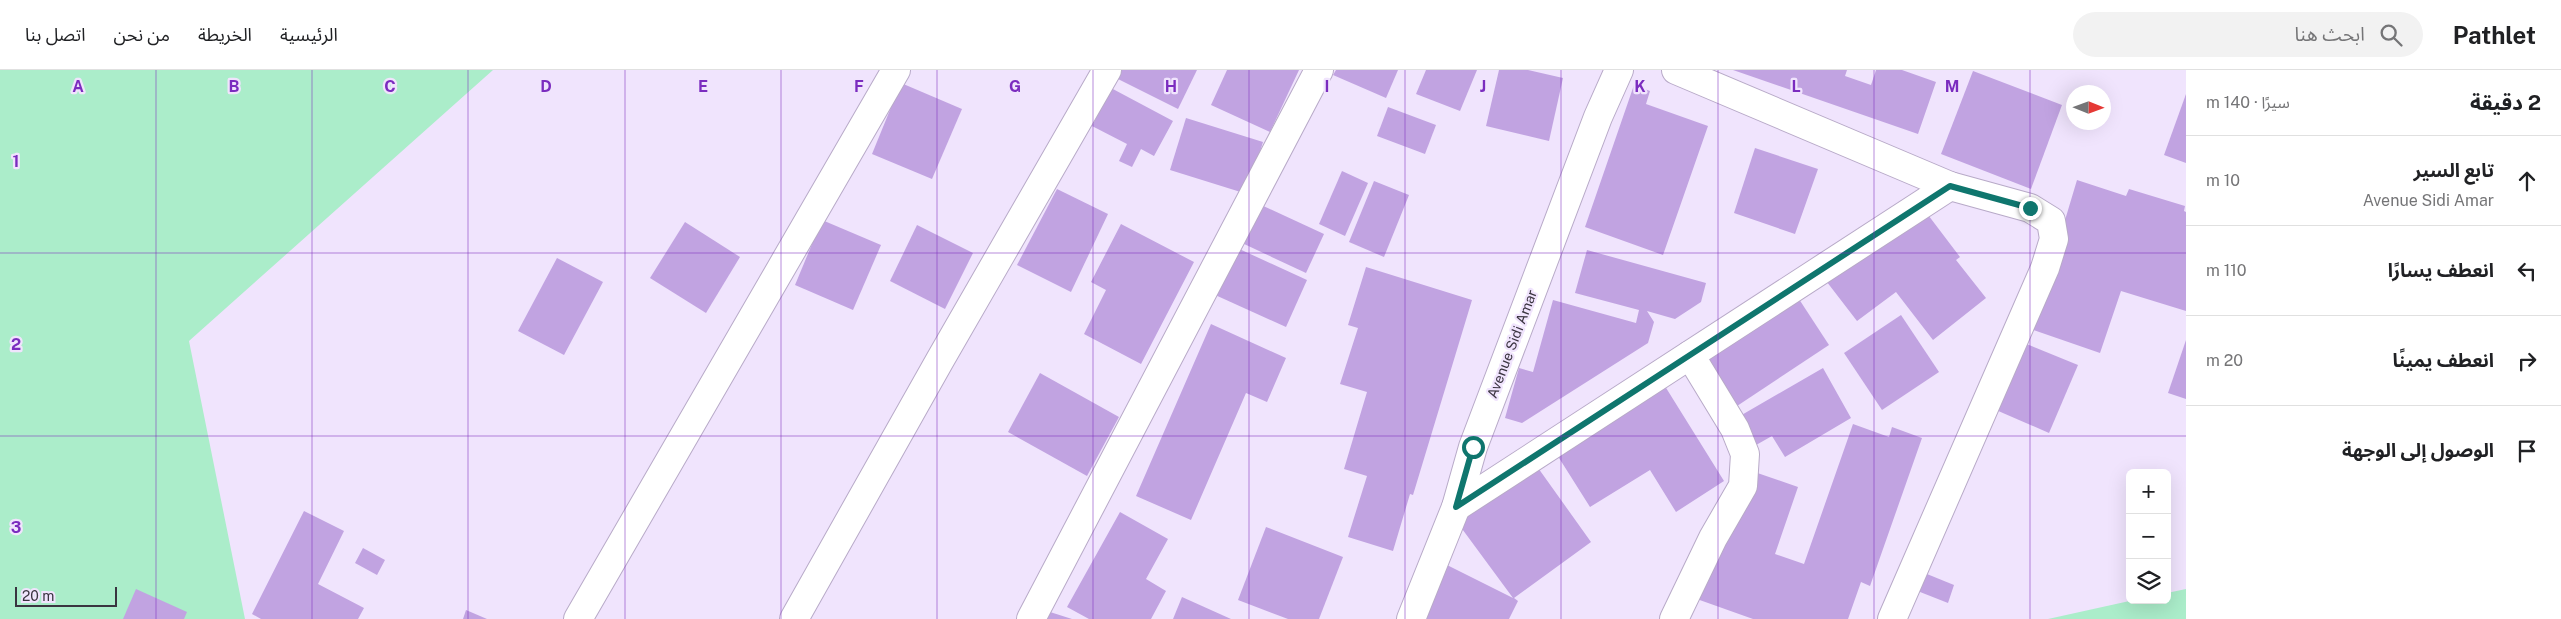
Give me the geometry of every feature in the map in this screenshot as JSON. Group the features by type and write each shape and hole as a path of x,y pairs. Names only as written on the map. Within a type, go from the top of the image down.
{"street":[{"path":"578,619 896,70"},
{"path":"794,619 1107,70"},
{"path":"1031,619 1319,70"},
{"name":"Avenue Sidi Amar","path":"1411,619 1456,507 1473,447 1598,118 1619,70"},
{"path":"1676,70 1950,186 2030,208 2051,221 2054,239 2045,268 1892,619"},
{"path":"1456,507 1950,186"},
{"path":"1674,619 1713,538 1743,486 1745,454 1735,429 1690,355"}],"green space":[{"path":"0,70 493,70 189,341 245,619 0,619"},
{"path":"2186,589 2186,619 2048,619 2126,602 2126,604 2171,604 2171,592"}],"building":[{"path":"1122,70 1197,70 1178,109 1118,79"},
{"path":"1227,70 1299,70 1270,132 1211,105"},
{"path":"1336,70 1398,70 1386,98 1333,75"},
{"path":"1426,70 1477,70 1460,111 1416,94"},
{"path":"1499,70 1528,70 1563,78 1549,141 1486,126"},
{"path":"1733,70 1847,70 1845,76 1871,85 1876,70 1902,70 1936,82 1918,134"},
{"path":"1973,71 2062,105 2031,189 1941,154"},
{"path":"901,83 962,109 932,179 872,154"},
{"path":"1634,85 1650,91 1646,104 1708,126 1663,255 1585,227"},
{"path":"1111,88 1173,121 1154,156 1141,149 1132,167 1119,161 1127,144 1092,126"},
{"path":"2186,94 2186,163 2164,155"},
{"path":"1388,107 1436,125 1425,154 1377,136"},
{"path":"1186,118 1263,142 1247,194 1170,170"},
{"path":"1755,148 1818,169 1795,234 1734,213"},
{"path":"1342,171 1368,183 1345,236 1319,224"},
{"path":"2077,180 2126,196 2129,189 2185,206 2184,211 2186,212 2186,311 2121,291 2100,353 2028,328 2051,267"},
{"path":"1374,181 1409,195 1384,257 1349,242"},
{"path":"1057,189 1108,214 1071,292 1017,265"},
{"path":"1916,199 1960,257 1956,260 1986,298 1933,340 1896,292 1857,321 1820,273"},
{"path":"1259,204 1324,234 1306,273 1242,243"},
{"path":"822,220 881,245 853,310 795,285"},
{"path":"685,222 740,257 706,313 650,278"},
{"path":"1121,224 1194,262 1141,364 1084,334 1106,290 1091,282"},
{"path":"917,225 973,253 945,309 890,281"},
{"path":"1235,247 1307,280 1286,327 1213,294"},
{"path":"1587,250 1706,283 1701,302 1675,319 1647,311 1654,322 1648,343 1522,423 1505,418 1519,368 1533,372 1553,300 1636,323 1639,310 1575,293"},
{"path":"557,258 603,282 564,355 518,331"},
{"path":"1366,267 1472,300 1413,495 1410,494 1393,551 1348,537 1367,476 1344,469 1367,392 1340,384 1358,328 1348,325"},
{"path":"1795,293 1829,345 1731,410 1697,358"},
{"path":"1901,315 1939,372 1882,410 1844,353"},
{"path":"1211,324 1286,358 1267,402 1246,393 1191,520 1136,496"},
{"path":"2186,340 2186,399 2168,393"},
{"path":"2024,343 2078,365 2049,433 1996,410"},
{"path":"1823,368 1851,418 1785,457 1772,436 1749,449 1733,420"},
{"path":"1040,373 1119,417 1087,476 1008,432"},
{"path":"1663,383 1724,481 1676,512 1650,470 1590,507 1554,450"},
{"path":"1853,424 1889,437 1892,427 1922,438 1870,586 1861,582 1848,619 1753,619 1694,598 1740,467 1798,487 1775,554 1804,564"},
{"path":"1536,465 1591,542 1514,598 1518,601 1509,619 1420,619 1447,565 1513,598 1457,522"},
{"path":"304,511 344,531 318,584 364,608 358,619 261,619 252,614"},
{"path":"1120,512 1168,539 1146,579 1166,591 1151,619 1089,619 1067,607"},
{"path":"1266,527 1343,557 1319,619 1288,619 1238,600"},
{"path":"363,548 385,560 377,575 355,563"},
{"path":"1922,572 1954,585 1948,603 1915,590"},
{"path":"136,589 187,612 184,619 123,619"},
{"path":"1182,597 1231,619 1173,619"},
{"path":"466,610 487,619 463,619"},
{"path":"1050,612 1072,619 1047,619"}],"route":[{"path":"1473,447 1456,507 1950,186 2030,208"}]}
